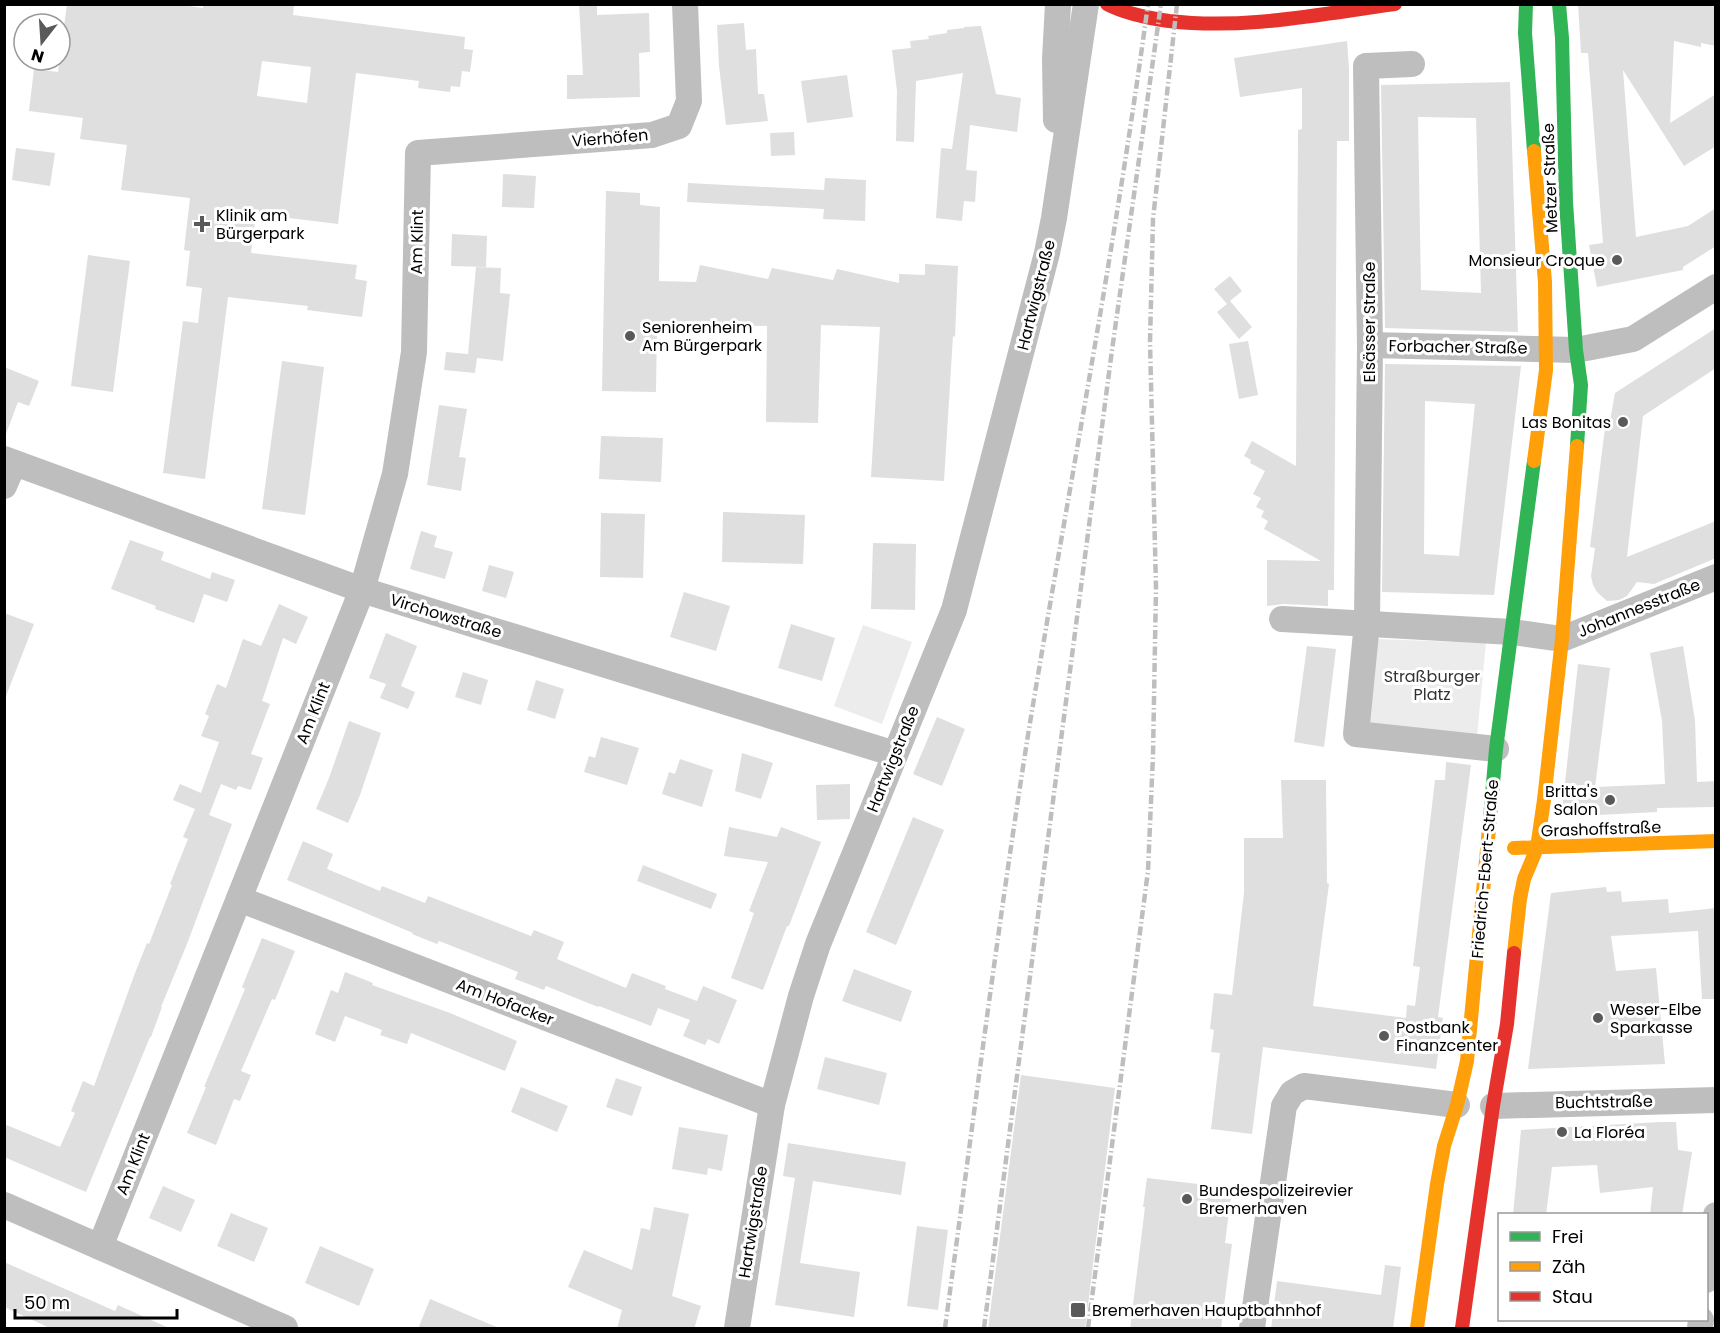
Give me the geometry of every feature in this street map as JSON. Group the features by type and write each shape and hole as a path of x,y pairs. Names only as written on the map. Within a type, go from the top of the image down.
{"main road":[{"path":"1107,4 1135,16 1223,25 1395,4"},
{"path":"1342,11 1364,4"},
{"name":"Metzer Straße","path":"1526,4 1525,33 1545,282 1546,349"},
{"name":"Metzer Straße","path":"1559,4 1566,202 1576,350"},
{"name":"Friedrich-Ebert-Straße","path":"1417,1329 1444,1146 1457,1105 1467,1061 1496,749 1546,370 1546,349"},
{"path":"1462,1329 1493,1106 1507,1024 1520,899 1524,879 1537,848 1544,800 1562,639 1575,483 1581,385 1576,350"},
{"name":"Grashoffstraße","path":"1488,848 1716,841"},
{"path":"1457,1105 1493,1106"}],"street":[{"name":"Vierhöfen","path":"418,153 652,135 679,126 689,101 686,4"},
{"name":"Hartwigstraße","path":"1058,4 1055,59 1058,190"},
{"name":"Hartwigstraße","path":"737,1329 772,1105 801,996 818,944 954,610 1047,253 1086,4"},
{"name":"Elsässer Straße","path":"1367,623 1370,345 1366,66 1412,64"},
{"name":"Am Klint","path":"100,1247 362,590 395,474 414,352 418,153"},
{"path":"1546,349 1576,350 1633,339 1716,287"},
{"name":"Forbacher Straße","path":"1370,345 1546,349"},
{"path":"4,486 9,461"},
{"name":"Virchowstraße","path":"9,461 362,590 895,754"},
{"name":"Johannesstraße","path":"1562,639 1716,577"},
{"path":"1282,619 1512,632 1562,639"},
{"path":"1367,623 1356,734 1496,749"},
{"name":"Am Hofacker","path":"239,899 772,1105"},
{"path":"1252,1329 1284,1106 1292,1093 1304,1086 1457,1105"},
{"name":"Buchtstraße","path":"1493,1106 1716,1100"},
{"path":"4,1205 285,1329"},
{"path":"1708,1273 1716,1215"}],"green space":[{"path":"863,625 912,642 882,724 834,706"},
{"name":"Straßburger Platz","path":"1375,639 1486,643 1477,736 1366,723"}],"building":[{"path":"67,4 176,4 203,8 203,4 294,4 293,15 465,37 464,49 473,50 470,72 462,71 460,87 451,86 450,92 418,88 419,81 356,73 338,224 256,214 251,253 357,265 355,279 367,281 362,317 307,310 308,306 228,297 205,479 163,473 183,321 198,323 202,288 186,286 190,251 184,250 190,198 121,190 127,145 80,139 83,118 29,111 34,72 72,72 72,12 66,12","holes":["262,61 311,67 307,103 257,96"]},
{"path":"579,4 597,4 597,15 649,13 650,52 639,53 640,97 567,99 567,75 583,75"},
{"path":"1578,4 1704,4 1716,7 1716,46 1701,43 1701,47 1674,41 1670,123 1716,94 1716,146 1684,166 1623,70 1636,237 1688,226 1716,208 1716,246 1683,267 1683,270 1597,287 1589,245 1603,243 1588,53 1581,53"},
{"path":"744,23 746,50 756,49 758,94 764,94 768,121 726,125 717,25"},
{"path":"981,26 996,94 1021,98 1017,132 970,125 966,170 977,171 975,202 964,201 962,221 936,218 941,148 952,149 963,73 916,81 914,142 896,141 897,91 892,50 911,48 910,41 929,39 928,36 947,33 947,30"},
{"path":"1347,41 1349,141 1337,141 1334,590 1328,590 1328,606 1283,604 1267,606 1267,560 1321,561 1264,529 1268,521 1261,517 1264,511 1256,507 1261,498 1253,494 1265,471 1250,463 1251,460 1244,456 1252,441 1296,466 1298,130 1302,129 1302,88 1240,97 1234,58"},
{"path":"847,75 853,117 807,123 801,81"},
{"path":"1510,82 1518,332 1385,328 1381,85","holes":["1418,117 1476,118 1481,293 1421,290"]},
{"path":"794,132 795,155 771,156 770,133"},
{"path":"16,148 55,153 50,186 12,180"},
{"path":"503,174 536,176 534,208 502,207"},
{"path":"825,178 866,180 865,221 823,219 824,209 687,202 688,183 824,190"},
{"name":"Seniorenheim Am Bürgerpark","path":"606,191 640,193 640,205 660,207 659,281 696,282 700,265 768,279 772,268 833,280 837,269 899,283 899,274 925,275 925,264 958,266 944,481 871,477 880,327 821,325 818,423 766,422 767,326 657,323 656,392 602,391"},
{"path":"452,234 487,236 486,267 451,266"},
{"path":"88,255 130,261 113,392 71,386"},
{"path":"476,267 501,268 500,293 510,294 503,361 477,358 475,373 444,370 446,352 468,354"},
{"path":"1230,276 1242,291 1230,301 1252,327 1239,339 1217,312 1227,304 1214,289"},
{"path":"1716,328 1716,368 1643,416 1627,557 1716,521 1716,558 1654,584 1637,582 1627,596 1619,600 1607,601 1593,585 1591,576 1595,548 1590,547 1606,420 1610,421 1615,393"},
{"path":"1248,341 1258,395 1239,399 1229,344"},
{"path":"282,361 324,367 305,515 262,509"},
{"path":"1385,364 1521,366 1494,595 1382,592","holes":["1425,401 1475,404 1459,556 1424,554"]},
{"path":"4,367 39,381 29,406 18,402 6,434 4,433"},
{"path":"439,405 467,409 459,457 466,458 461,491 427,485"},
{"path":"601,436 663,438 661,482 599,479"},
{"path":"723,512 805,515 803,564 722,562"},
{"path":"601,513 645,514 643,578 600,577"},
{"path":"421,531 437,536 434,547 453,552 445,579 410,569"},
{"path":"130,540 164,552 161,560 210,579 212,572 235,580 227,602 204,594 194,623 155,609 156,606 111,589"},
{"path":"873,543 916,544 915,610 871,609"},
{"path":"489,565 514,572 506,598 482,591"},
{"path":"684,592 730,606 716,651 670,637"},
{"path":"279,604 308,617 296,644 283,638 262,701 270,704 251,754 263,758 251,790 238,786 236,790 221,784 209,815 232,824 151,1037 86,1192 4,1157 4,1124 60,1147 75,1113 71,1111 83,1081 94,1086 135,973 147,943 149,944 188,839 183,837 195,809 173,800 180,784 201,793 219,742 201,736 209,716 205,714 217,684 226,688 243,639 261,646"},
{"path":"4,613 34,624 6,696 4,696"},
{"path":"791,624 835,638 822,681 778,668"},
{"path":"386,633 417,646 401,686 415,692 408,709 380,698 386,684 369,678"},
{"path":"1307,646 1336,649 1324,747 1294,742"},
{"path":"1683,646 1695,720 1697,782 1716,781 1716,807 1657,808 1657,812 1599,815 1562,810 1578,664 1610,668 1595,787 1665,784 1662,721 1650,653"},
{"path":"463,672 488,680 481,705 455,697"},
{"path":"536,680 564,689 555,719 527,710"},
{"path":"937,717 965,729 942,786 913,774"},
{"path":"349,721 381,733 348,823 316,809"},
{"path":"601,737 639,748 627,785 584,772 589,756 595,758"},
{"path":"742,753 773,763 761,799 735,791"},
{"path":"680,759 713,770 702,807 662,794 669,772 675,774"},
{"path":"1446,762 1471,765 1438,1017 1443,1018 1436,1069 1263,1047 1252,1134 1211,1129 1220,1053 1211,1052 1214,1030 1210,1029 1214,993 1232,995 1244,893 1244,838 1283,838 1281,780 1326,780 1327,883 1329,884 1313,1006 1406,1018 1407,1005 1415,1006 1420,967 1413,966 1435,780 1445,780"},
{"path":"850,784 850,819 817,820 816,785"},
{"path":"913,817 944,830 896,945 866,932"},
{"path":"729,827 777,837 781,827 821,842 763,990 731,978 754,913 749,911 768,862 724,856"},
{"path":"303,841 333,854 327,869 380,891 382,886 425,903 428,896 531,936 534,930 564,942 557,959 626,988 632,973 697,1001 703,986 737,1000 719,1044 708,1039 705,1045 683,1036 690,1020 658,1008 651,1026 546,986 544,990 515,979 518,972 439,941 437,944 287,880"},
{"path":"643,865 717,894 711,909 637,881"},
{"name":"Weser-Elbe Sparkasse","path":"1606,887 1607,892 1621,891 1622,902 1668,899 1669,913 1716,908 1716,999 1702,999 1698,931 1611,936 1616,971 1656,968 1665,1064 1528,1069 1551,893"},
{"path":"262,938 295,951 275,1000 272,999 241,1071 251,1075 240,1101 234,1099 216,1145 187,1133 245,989 242,987"},
{"path":"854,969 912,991 901,1022 842,1001"},
{"path":"345,972 373,983 372,985 450,1013 517,1041 505,1071 411,1033 407,1044 380,1035 382,1030 345,1016 335,1042 315,1034 331,990 338,993"},
{"path":"825,1057 887,1073 879,1105 817,1089"},
{"path":"1021,1075 1115,1088 1085,1329 988,1329"},
{"path":"616,1078 642,1087 632,1116 606,1107"},
{"path":"521,1087 568,1106 557,1132 511,1112"},
{"path":"1676,1122 1678,1150 1692,1152 1682,1213 1650,1213 1653,1187 1600,1193 1597,1165 1552,1167 1546,1213 1513,1213 1521,1130"},
{"path":"679,1127 728,1135 722,1171 708,1168 707,1175 672,1169"},
{"path":"788,1143 906,1162 901,1195 813,1181 800,1263 860,1272 854,1317 775,1305 795,1178 783,1176"},
{"name":"Bremerhaven Hauptbahnhof","path":"1147,1178 1232,1188 1225,1243 1232,1244 1221,1329 1130,1329"},
{"path":"163,1186 195,1200 181,1232 149,1218"},
{"path":"654,1207 689,1214 672,1296 701,1306 694,1329 617,1329 622,1310 568,1287 584,1250 632,1270 641,1228 650,1230"},
{"path":"231,1213 268,1228 254,1262 217,1246"},
{"path":"917,1226 948,1230 938,1310 907,1306"},
{"path":"320,1246 374,1269 359,1306 305,1283"},
{"path":"4,1262 115,1311 118,1305 171,1329 52,1329 4,1307"},
{"path":"1385,1265 1401,1267 1393,1329 1271,1329 1277,1281 1381,1295"},
{"path":"430,1299 499,1328 499,1329 418,1329"}],"railway":[{"path":"945,1328 995,957 1028,735 1106,279 1148,4"},
{"path":"984,1328 1112,350 1161,4"},
{"path":"1088,1328 1148,871 1156,588 1150,342 1153,219 1177,4"}],"traffic: fast":[{"path":"1526,4 1525,33 1534,151"},
{"path":"1559,4 1566,202 1576,350 1581,385 1577,446"},
{"path":"1490,818 1496,749 1534,461"}],"traffic: slow":[{"path":"1534,151 1545,282 1546,370 1534,461"},
{"path":"1514,953 1520,899 1524,879 1537,848 1544,800 1562,639 1577,446"},
{"path":"1417,1328 1444,1146 1457,1105 1467,1061 1490,818"},
{"path":"1514,848 1716,841"}],"traffic: jam":[{"path":"1107,4 1129,13 1161,20 1226,24 1282,20 1395,4"},
{"path":"1462,1328 1493,1106 1507,1024 1514,953"}],"place":[{"name":"Klinik am Bürgerpark","path":"202,224"},
{"name":"Monsieur Croque","path":"1617,260"},
{"name":"Seniorenheim Am Bürgerpark","path":"630,336"},
{"name":"Las Bonitas","path":"1623,422"},
{"name":"Britta's Salon","path":"1610,800"},
{"name":"Weser-Elbe Sparkasse","path":"1598,1018"},
{"name":"Postbank Finanzcenter","path":"1384,1036"},
{"name":"La Floréa","path":"1562,1132"},
{"name":"Bundespolizeirevier Bremerhaven","path":"1187,1199"},
{"name":"Bremerhaven Hauptbahnhof","path":"1078,1310"}]}
